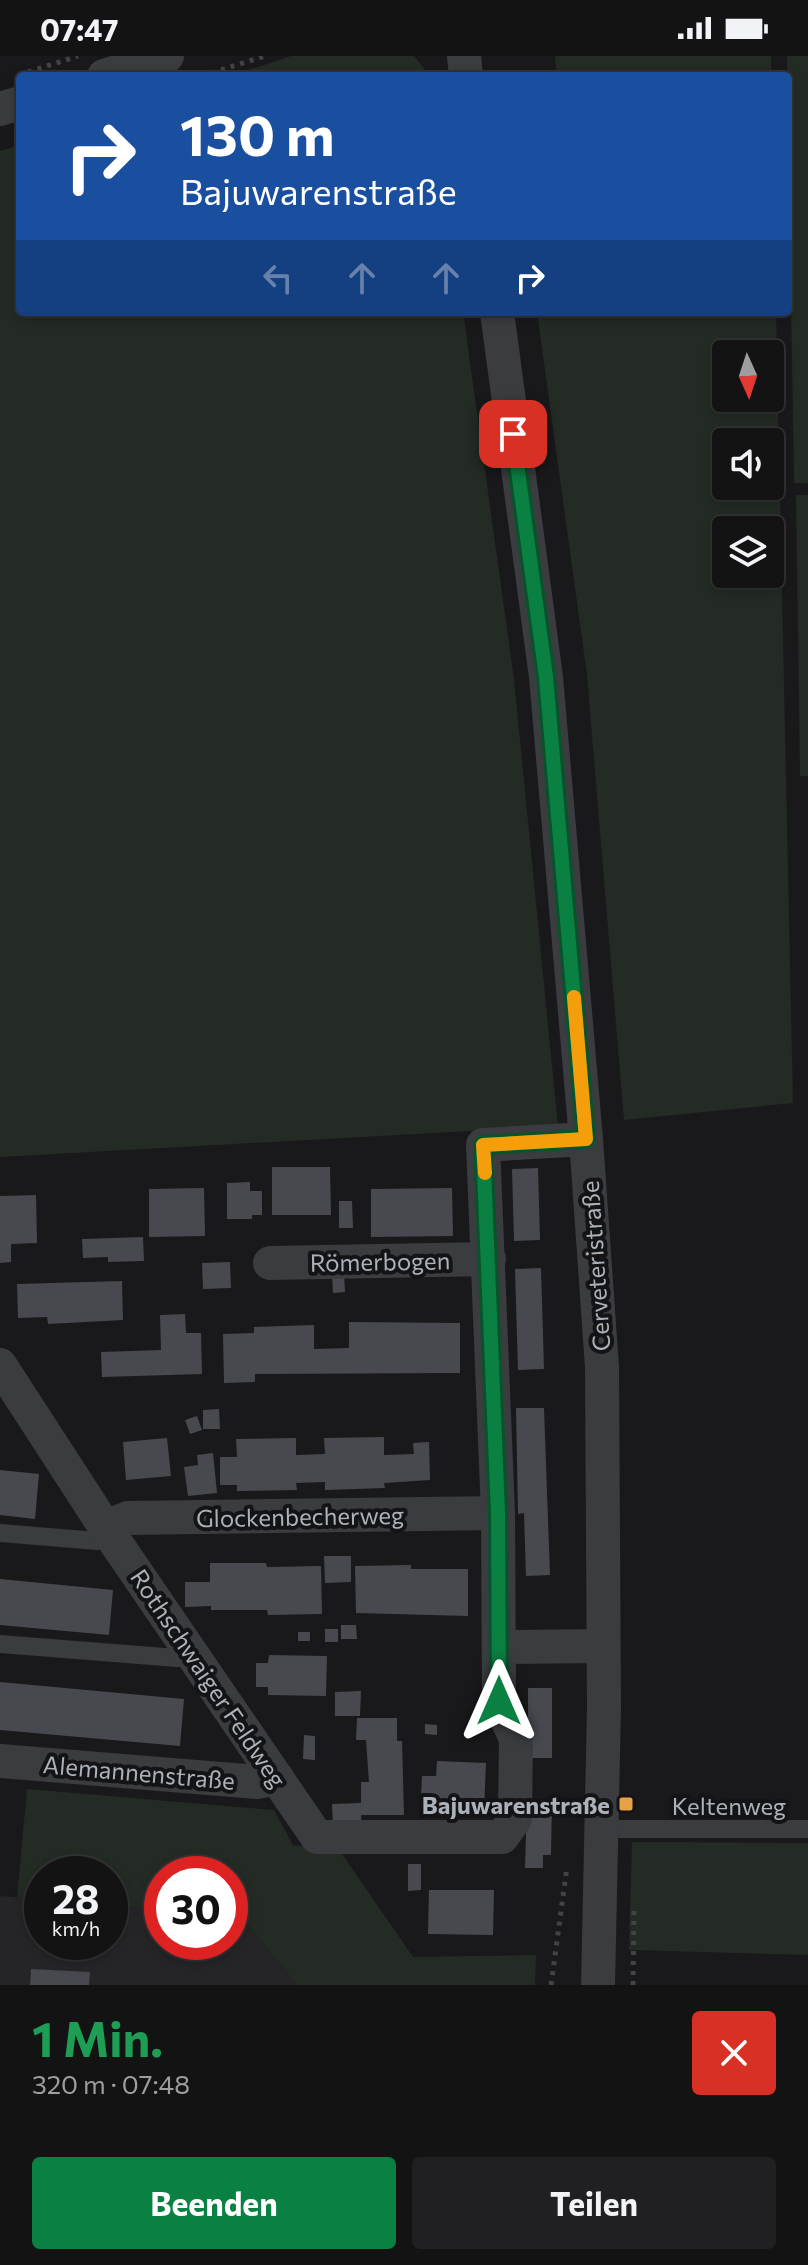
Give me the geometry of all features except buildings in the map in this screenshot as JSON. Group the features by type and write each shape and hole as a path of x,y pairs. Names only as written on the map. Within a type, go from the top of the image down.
{"street":[{"path":"117,72 167,56"},
{"path":"0,109 16,94"},
{"name":"Cerveteristraße","path":"498,316 546,677 586,1139 602,1367 603,1646 598,1985"},
{"path":"586,1139 483,1145 498,1513 499,1647 603,1646"},
{"name":"Römerbogen","path":"270,1263 489,1259"},
{"name":"Rothschwaiger Feldweg","path":"3,1378 317,1837 502,1837 515,1819 516,1739 499,1701 499,1647"},
{"name":"Glockenbecherweg","path":"108,1532 128,1518 498,1513"},
{"name":"Alemannenstraße","path":"0,1761 257,1782 277,1778"}],"lane":[{"path":"0,1533 97,1541 108,1532"},
{"path":"0,1644 177,1658 191,1653"},
{"name":"Keltenweg","path":"601,1829 808,1829"}],"path":[{"path":"50,72 78,56"},
{"path":"215,72 265,56"}],"shaded area":[{"path":"291,56 414,56 427,72 242,72"},
{"path":"555,56 771,56 771,72 557,72"},
{"path":"787,56 808,56 808,483 794,483 792,72 787,72"},
{"path":"16,146 16,316 464,316 514,679 558,1126 0,1157 0,151"},
{"path":"538,316 776,316 777,340 712,340 712,412 778,412 778,428 712,428 712,500 780,500 780,516 712,516 712,588 782,588 793,1103 624,1120 587,675"},
{"path":"796,495 808,495 808,776 800,776"},
{"path":"27,1789 274,1810 293,1845 340,1851 413,1957 536,1955 535,1985 297,1985 248,1926 248,1856 144,1856 144,1908 128,1907 128,1856 24,1856 24,1898 17,1897"},
{"path":"632,1842 808,1843 808,1955 629,1950"},
{"path":"0,1896 24,1898 24,1960 128,1960 128,1907 144,1908 144,1960 248,1960 248,1926 297,1985 0,1985"}],"slow traffic":[{"path":"485,1173 483,1145 586,1139 574,997"}],"place":[{"name":"Bajuwarenstraße","path":"626,1804"}],"route":[{"path":"499,1701 498,1513 483,1145 586,1139 546,677 513,434"}]}
